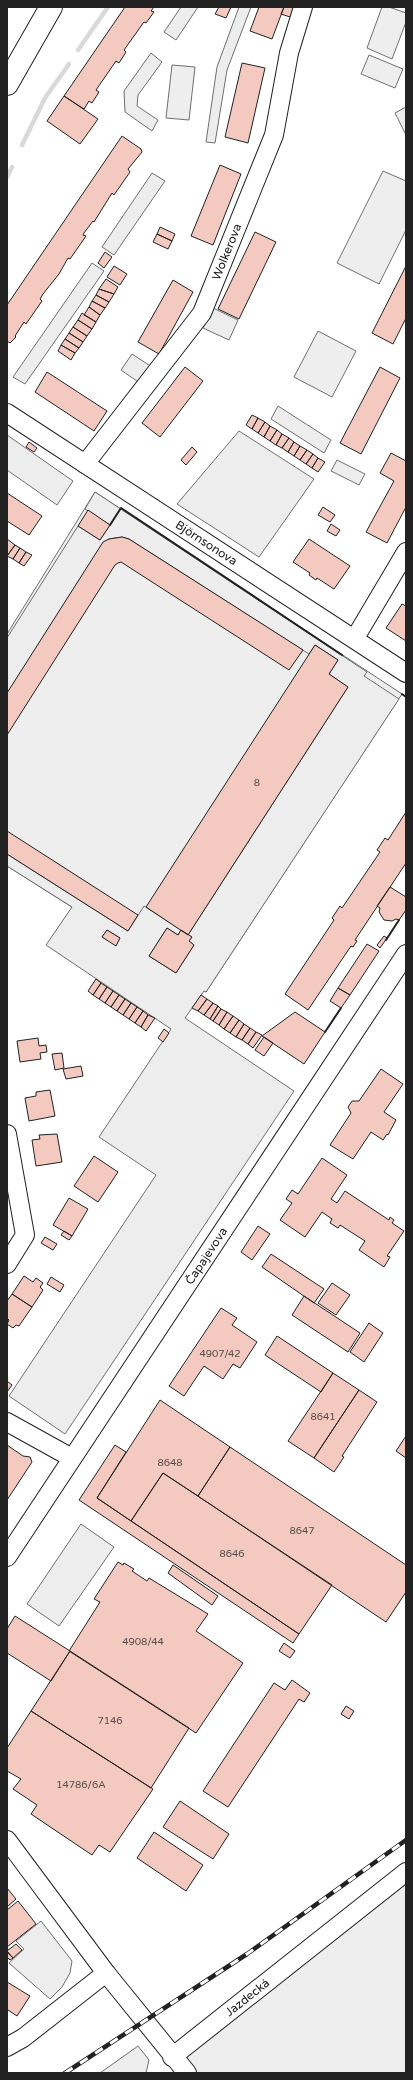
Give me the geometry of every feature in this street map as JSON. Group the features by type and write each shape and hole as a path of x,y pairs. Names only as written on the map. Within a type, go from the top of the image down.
{"main road":[{"path":"7,84 51,7"}],"street":[{"name":"Wolkerova","path":"85,464 202,314 274,135 290,53 304,7"},
{"name":"Björnsonova","path":"7,413 355,638 406,673"},
{"path":"355,638 406,552"},
{"name":"Čapajevova","path":"7,1557 406,954"},
{"path":"7,1134 25,1235 7,1264"},
{"path":"7,1422 72,1458"},
{"name":"Jazdecká","path":"7,1840 176,2067 406,1872"},
{"path":"7,2047 15,2036 106,1972"}],"shaded area":[{"path":"181,7 198,7 176,40 164,32"},
{"path":"239,7 251,7 227,70 215,143 206,142 217,67"},
{"path":"382,7 389,7 406,13 406,22 392,59 367,48"},
{"path":"151,53 162,62 138,95 137,106 158,120 152,131 125,112 124,91"},
{"path":"369,55 403,69 395,88 361,74"},
{"path":"172,65 195,67 189,120 166,118"},
{"path":"406,107 406,135 395,113"},
{"path":"383,171 406,181 406,230 379,284 337,263"},
{"path":"152,173 165,181 114,255 102,247"},
{"path":"92,263 104,271 25,384 13,377"},
{"path":"213,308 238,320 229,340 203,328"},
{"path":"318,331 356,351 332,397 294,377"},
{"path":"132,354 155,369 144,386 121,370"},
{"path":"278,406 331,440 324,453 271,419"},
{"path":"239,431 314,479 259,557 177,504"},
{"path":"7,435 73,481 57,505 7,470"},
{"path":"337,460 365,474 359,485 331,471"},
{"path":"95,492 402,694 206,992 7,866 7,634"},
{"path":"95,492 367,672 364,676 399,699 206,992 204,991 185,1018 294,1091 65,1434 9,1396 156,1175 99,1137 171,1029 46,945 72,907 7,866 7,854 128,931 144,906 181,930 178,935 167,928 149,956 176,973 194,945 189,941 192,937 188,935 348,687 329,674 338,660 315,645 309,654 129,539 122,537 109,539 103,543 7,694 7,638 78,526 100,540 110,525 85,509","holes":["107,930 120,938 116,945 102,937"]},
{"path":"81,1524 114,1547 59,1626 27,1604"},
{"path":"406,1884 406,2073 188,2073 180,2062"},
{"path":"41,1921 72,1961 70,1973 62,1987 50,1999 9,1963 24,1949 16,1941"},
{"path":"138,2046 149,2060 146,2073 100,2073"}],"building":[{"path":"125,7 154,7 151,11 154,12 146,23 144,22 124,50 126,52 119,63 116,61 96,90 99,92 92,103 89,101 84,109 64,96"},
{"path":"219,7 231,7 226,18 215,14"},
{"path":"259,7 284,7 272,39 250,31"},
{"path":"284,7 297,7 293,18 281,14"},
{"path":"242,63 265,68 248,143 225,137"},
{"path":"64,96 98,119 80,144 47,121"},
{"path":"122,136 141,149 142,152 128,169 130,172 114,195 112,193 94,222 93,221 84,233 83,235 86,236 70,259 68,258 59,274 43,294 40,299 42,301 26,324 24,322 15,336 16,337 10,343 7,341 7,305"},
{"path":"220,165 241,174 213,245 191,236"},
{"path":"160,227 175,234 172,241 157,234"},
{"path":"255,232 276,242 239,319 218,309"},
{"path":"157,234 172,241 168,249 153,242"},
{"path":"105,252 112,257 104,268 98,263"},
{"path":"114,266 127,274 120,285 107,277"},
{"path":"406,266 406,318 393,344 372,333"},
{"path":"106,279 118,287 114,294 99,289"},
{"path":"173,280 193,292 159,354 138,342"},
{"path":"99,289 114,294 109,302 96,295"},
{"path":"96,295 109,302 105,308 92,301"},
{"path":"92,301 105,308 100,315 89,307"},
{"path":"89,307 100,315 96,322 84,315"},
{"path":"82,313 96,322 92,329 78,320"},
{"path":"78,320 92,329 87,336 73,327"},
{"path":"73,327 87,336 83,342 69,333"},
{"path":"69,333 83,342 79,348 65,339"},
{"path":"65,339 79,348 75,353 61,345"},
{"path":"61,345 75,353 71,360 58,351"},
{"path":"185,367 203,381 160,437 142,423"},
{"path":"380,367 400,378 361,454 340,443"},
{"path":"47,372 107,411 94,431 35,392"},
{"path":"252,415 258,418 252,429 246,425"},
{"path":"258,418 265,422 258,433 252,429"},
{"path":"265,422 270,426 264,437 258,433"},
{"path":"270,426 277,430 270,441 264,437"},
{"path":"277,430 282,434 276,445 270,441"},
{"path":"282,434 289,438 282,448 276,445"},
{"path":"289,438 294,442 288,452 282,448"},
{"path":"29,442 37,448 34,452 26,447"},
{"path":"294,442 300,446 294,456 288,452"},
{"path":"300,446 307,450 300,460 294,456"},
{"path":"192,447 197,452 186,465 181,460"},
{"path":"307,450 313,454 306,464 300,460"},
{"path":"391,453 406,461 406,507 387,543 366,532 394,481 380,473"},
{"path":"313,454 318,458 312,468 306,464"},
{"path":"318,458 325,462 318,472 312,468"},
{"path":"7,493 42,516 29,535 7,521"},
{"path":"323,507 335,515 330,522 318,515"},
{"path":"88,510 110,525 100,540 78,526"},
{"path":"331,524 340,530 336,536 327,531"},
{"path":"122,537 129,539 303,650 289,670 121,562 115,565 7,735 7,693 103,542 109,539"},
{"path":"7,539 15,545 7,556"},
{"path":"309,539 350,566 334,589 317,578 316,580 309,575 310,573 293,562"},
{"path":"15,545 20,548 13,559 7,556"},
{"path":"20,548 26,552 19,563 13,559"},
{"path":"26,552 32,555 24,566 19,563"},
{"path":"402,604 406,606 406,641 386,628"},
{"path":"315,645 338,660 329,674 348,687 188,935 146,907"},
{"path":"406,812 406,863 355,940 357,941 353,947 351,946 308,1010 285,994 334,920 332,918 340,906 342,908 380,852 377,850 385,838 388,840"},
{"path":"7,831 138,915 128,931 7,854"},
{"path":"390,887 406,897 406,910 399,920 384,920 379,912 380,908 377,906"},
{"path":"167,928 178,935 181,930 192,937 189,941 194,945 176,973 149,956"},
{"path":"107,930 120,938 116,946 102,937"},
{"path":"384,936 387,938 380,948 377,945"},
{"path":"367,944 379,951 350,995 338,988"},
{"path":"96,979 101,983 93,995 88,991"},
{"path":"101,983 107,987 99,999 93,995"},
{"path":"107,987 113,991 105,1003 99,999"},
{"path":"338,988 350,995 341,1008 330,1001"},
{"path":"113,991 119,995 111,1007 105,1003"},
{"path":"119,995 125,999 117,1011 111,1007"},
{"path":"201,995 207,999 198,1011 192,1008"},
{"path":"125,999 131,1003 123,1015 117,1011"},
{"path":"207,999 213,1003 204,1015 198,1011"},
{"path":"131,1003 137,1007 129,1019 123,1015"},
{"path":"213,1003 218,1006 210,1019 204,1015"},
{"path":"218,1006 221,1009 213,1021 210,1019"},
{"path":"137,1007 143,1011 135,1023 129,1019"},
{"path":"221,1009 227,1012 219,1025 213,1021"},
{"path":"143,1011 148,1015 141,1027 135,1023"},
{"path":"227,1012 233,1016 224,1029 219,1025"},
{"path":"295,1012 325,1032 304,1064 262,1036"},
{"path":"148,1015 155,1018 146,1031 141,1027"},
{"path":"233,1016 239,1020 230,1033 224,1029"},
{"path":"239,1020 244,1024 236,1037 230,1033"},
{"path":"244,1024 250,1028 242,1040 236,1037"},
{"path":"250,1028 256,1032 248,1044 242,1040"},
{"path":"164,1029 169,1033 163,1042 158,1038"},
{"path":"256,1032 262,1035 253,1048 248,1044"},
{"path":"264,1037 273,1043 264,1056 255,1050"},
{"path":"38,1038 39,1046 46,1045 47,1052 40,1053 41,1059 20,1062 17,1041"},
{"path":"62,1053 64,1068 55,1070 52,1054"},
{"path":"81,1066 83,1076 66,1079 63,1069"},
{"path":"381,1069 403,1084 384,1112 396,1120 388,1135 387,1134 383,1140 371,1132 353,1159 330,1145 351,1113 348,1107 352,1101 359,1101"},
{"path":"50,1090 55,1116 29,1121 25,1098 36,1096 36,1092"},
{"path":"57,1134 62,1162 36,1166 32,1140 40,1139 39,1135"},
{"path":"94,1156 118,1172 98,1202 74,1186"},
{"path":"322,1158 347,1175 331,1199 337,1203 345,1191 389,1220 390,1217 394,1220 392,1223 404,1231 387,1256 390,1257 384,1267 359,1250 365,1241 340,1225 338,1228 330,1223 332,1219 322,1212 305,1237 280,1220 292,1203 286,1199 292,1190 298,1194"},
{"path":"69,1198 88,1209 72,1236 53,1225"},
{"path":"258,1226 270,1234 252,1260 241,1252"},
{"path":"64,1231 72,1236 69,1240 61,1235"},
{"path":"45,1237 57,1244 53,1250 41,1243"},
{"path":"271,1254 324,1289 314,1303 262,1267"},
{"path":"24,1276 33,1282 36,1278 43,1283 40,1287 43,1290 32,1307 12,1294"},
{"path":"51,1277 64,1285 60,1292 47,1284"},
{"path":"332,1283 350,1295 336,1315 318,1303"},
{"path":"12,1294 32,1307 19,1326 16,1325 13,1328 7,1324 9,1320 7,1318 7,1301"},
{"path":"304,1296 360,1333 348,1352 292,1315"},
{"path":"221,1308 237,1318 232,1325 257,1342 240,1368 233,1364 223,1379 204,1366 184,1396 169,1386"},
{"path":"369,1323 383,1333 364,1362 350,1352"},
{"path":"277,1336 333,1373 321,1392 265,1355"},
{"path":"333,1373 359,1390 314,1458 288,1441"},
{"path":"7,1381 12,1385 7,1392"},
{"path":"359,1390 377,1402 342,1456 344,1457 334,1472 314,1458"},
{"path":"160,1400 230,1447 198,1496 163,1473 131,1521 97,1498"},
{"path":"406,1436 406,1458 396,1451"},
{"path":"7,1445 23,1456 30,1457 32,1462 7,1500"},
{"path":"115,1445 126,1452 97,1498 299,1634 293,1643 79,1500"},
{"path":"230,1447 406,1565 406,1592 386,1622 198,1496"},
{"path":"163,1473 332,1585 299,1634 131,1521"},
{"path":"118,1562 123,1565 124,1563 134,1569 132,1571 147,1581 149,1578 208,1614 196,1631 243,1663 196,1733 69,1651 100,1602 94,1599"},
{"path":"173,1565 218,1596 212,1605 168,1573"},
{"path":"15,1616 70,1651 51,1681 7,1653 7,1629"},
{"path":"284,1643 295,1651 290,1658 279,1651"},
{"path":"70,1651 189,1728 151,1788 31,1711"},
{"path":"292,1680 310,1693 304,1702 299,1699 228,1807 203,1791 274,1683 285,1690"},
{"path":"346,1706 354,1711 349,1719 341,1714"},
{"path":"31,1711 153,1789 110,1852 99,1845 92,1855 31,1814 37,1805 13,1789 21,1779 7,1771 7,1748"},
{"path":"180,1801 229,1834 213,1859 163,1827"},
{"path":"154,1832 203,1865 186,1891 137,1858"},
{"path":"7,1888 16,1899 7,1907"},
{"path":"18,1901 36,1924 7,1947 7,1910"},
{"path":"16,1944 22,1950 13,1958 7,1951"},
{"path":"7,1952 13,1958 10,1960 7,1957"},
{"path":"7,1982 30,1996 17,2016 8,2010 7,2012"}],"waterway":[{"path":"78,50 108,7"},
{"path":"22,145 45,98 69,64"},
{"path":"7,177 12,167"}],"railway":[{"path":"65,2073 247,1954 406,1840"}],"wall":[{"path":"110,525 121,508 342,655"},
{"path":"402,694 406,697"},
{"path":"386,940 399,920"},
{"path":"325,1032 341,1008"}]}
